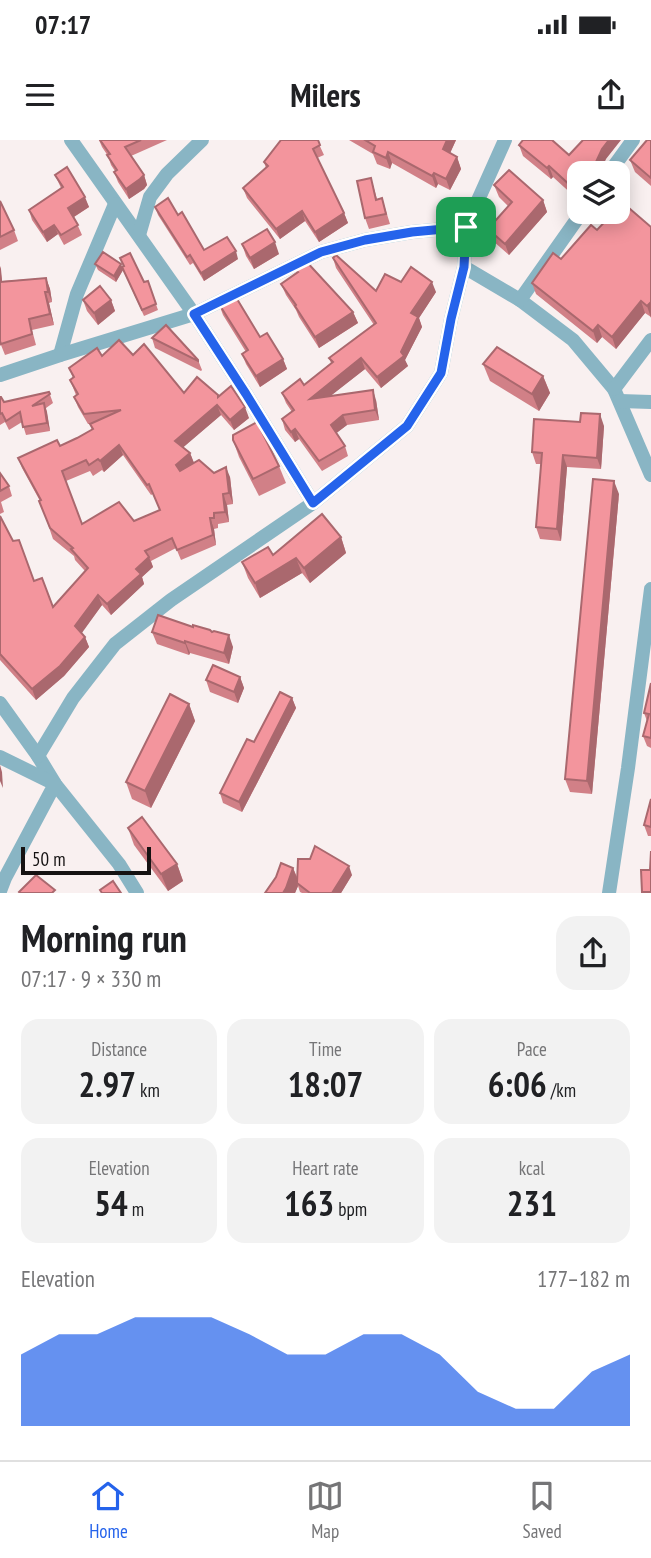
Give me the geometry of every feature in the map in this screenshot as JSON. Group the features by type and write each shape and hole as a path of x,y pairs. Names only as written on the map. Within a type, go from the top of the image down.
{"street":[{"path":"71,140 194,314 313,503"},
{"path":"139,235 150,197 167,174 202,140"},
{"path":"38,756 74,698 115,644 172,600 313,503 407,426 441,373 464,267 466,227 505,140"},
{"path":"618,161 633,140"},
{"path":"60,355 77,294 116,204"},
{"path":"520,300 574,224"},
{"path":"0,375 194,314 321,252 365,240 466,227"},
{"path":"464,267 520,300 573,340 617,395 651,475"},
{"path":"617,395 651,340"},
{"path":"617,395 651,402"},
{"path":"610,893 651,589"},
{"path":"0,703 55,784 118,864 137,893"},
{"path":"0,757 55,784"},
{"path":"0,891 55,784"}],"building":[{"path":"100,140 141,140 125,147 144,175 126,189 114,172 117,170 107,155 110,154"},
{"path":"281,140 318,140 320,145 313,149 344,213 315,232 302,211 276,229 243,188 268,166 264,162"},
{"path":"365,140 447,140 443,149 457,157 446,179 434,173 432,176 388,152 386,158 373,152 375,146"},
{"path":"523,140 552,140 569,155 583,140 609,140 596,161 567,161 567,182 519,145"},
{"path":"647,140 651,140 651,178 630,160"},
{"path":"67,167 85,197 68,208 78,225 61,235 54,225 43,232 29,210 63,187 55,175"},
{"path":"509,170 543,200 505,244 488,229 512,202 494,185"},
{"path":"371,178 376,200 382,198 386,214 365,218 357,181"},
{"path":"168,198 178,215 182,212 204,250 227,237 236,251 201,273 190,255 187,257 155,207"},
{"path":"0,201 14,230 0,237"},
{"path":"630,209 651,227 651,302 647,306 641,301 612,337 598,325 593,331 532,283 553,253 561,259 591,225 597,230 603,224 630,224"},
{"path":"267,229 275,242 250,258 242,244"},
{"path":"103,252 121,264 114,276 95,264"},
{"path":"130,253 144,282 148,281 156,304 142,310 120,258"},
{"path":"336,255 376,291 385,274 401,282 411,267 432,282 411,313 418,317 401,352 404,356 377,377 361,358 310,399 373,390 375,410 343,415 331,425 345,446 319,461 295,429 291,432 282,419 294,410 282,393 300,379 304,385 333,362 329,358 376,323 333,258"},
{"path":"304,259 353,312 315,337 281,284 298,272 294,268"},
{"path":"46,278 48,292 45,292 50,314 29,319 32,334 1,344 0,282"},
{"path":"100,286 111,300 94,313 83,300"},
{"path":"234,294 260,337 267,333 283,359 256,376 242,354 248,350 219,304"},
{"path":"166,325 198,360 198,361 152,338"},
{"path":"119,340 133,355 144,344 184,393 197,377 218,397 231,386 245,407 230,420 217,405 175,441 190,453 176,465 180,471 199,460 214,473 226,467 229,493 223,494 225,512 214,513 214,518 210,518 213,535 177,550 172,538 145,551 149,557 136,569 141,574 107,604 98,595 75,626 85,637 60,666 32,689 0,654 0,516 13,541 19,540 34,581 42,578 53,607 88,568 71,549 73,548 50,528 39,501 41,500 18,458 57,440 60,446 93,429 90,424 121,410 84,414 74,397 78,394 70,380 74,377 69,368 97,348 102,356","holes":["119,445 147,485 149,484 160,510 134,521 119,502 82,524 62,471 86,460 89,465 98,459 100,461"]},
{"path":"497,347 543,376 532,394 483,364"},
{"path":"49,392 50,394 32,406 44,403 47,423 23,427 20,412 6,421 2,413 0,414 0,397 4,402"},
{"path":"581,413 600,414 597,458 563,455 557,529 536,527 542,453 532,452 534,419 580,422"},
{"path":"257,422 279,466 253,479 233,435"},
{"path":"0,473 9,486 0,491"},
{"path":"593,479 614,481 587,781 565,779"},
{"path":"322,514 341,537 304,568 296,558 255,583 242,562 268,547 273,555"},
{"path":"158,615 229,635 224,653 152,632"},
{"path":"213,665 240,677 234,692 206,680"},
{"path":"651,683 651,738 643,736 649,714 644,713"},
{"path":"280,692 292,698 239,802 220,793 247,739 254,742"},
{"path":"170,694 189,704 145,791 126,782"},
{"path":"651,799 651,827 644,825"},
{"path":"142,817 177,864 161,874 128,828"},
{"path":"315,846 349,866 332,893 310,893 297,883 298,859 310,859"},
{"path":"651,851 651,892 642,892 641,870 650,870"},
{"path":"281,863 293,868 286,888 283,893 265,893 276,877"},
{"path":"36,875 55,890 52,893 20,893"},
{"path":"113,881 121,893 102,893 100,890"}],"route":[{"path":"466,227 464,267 441,373 407,426 313,503 194,314 321,252 365,240 466,227"}]}
